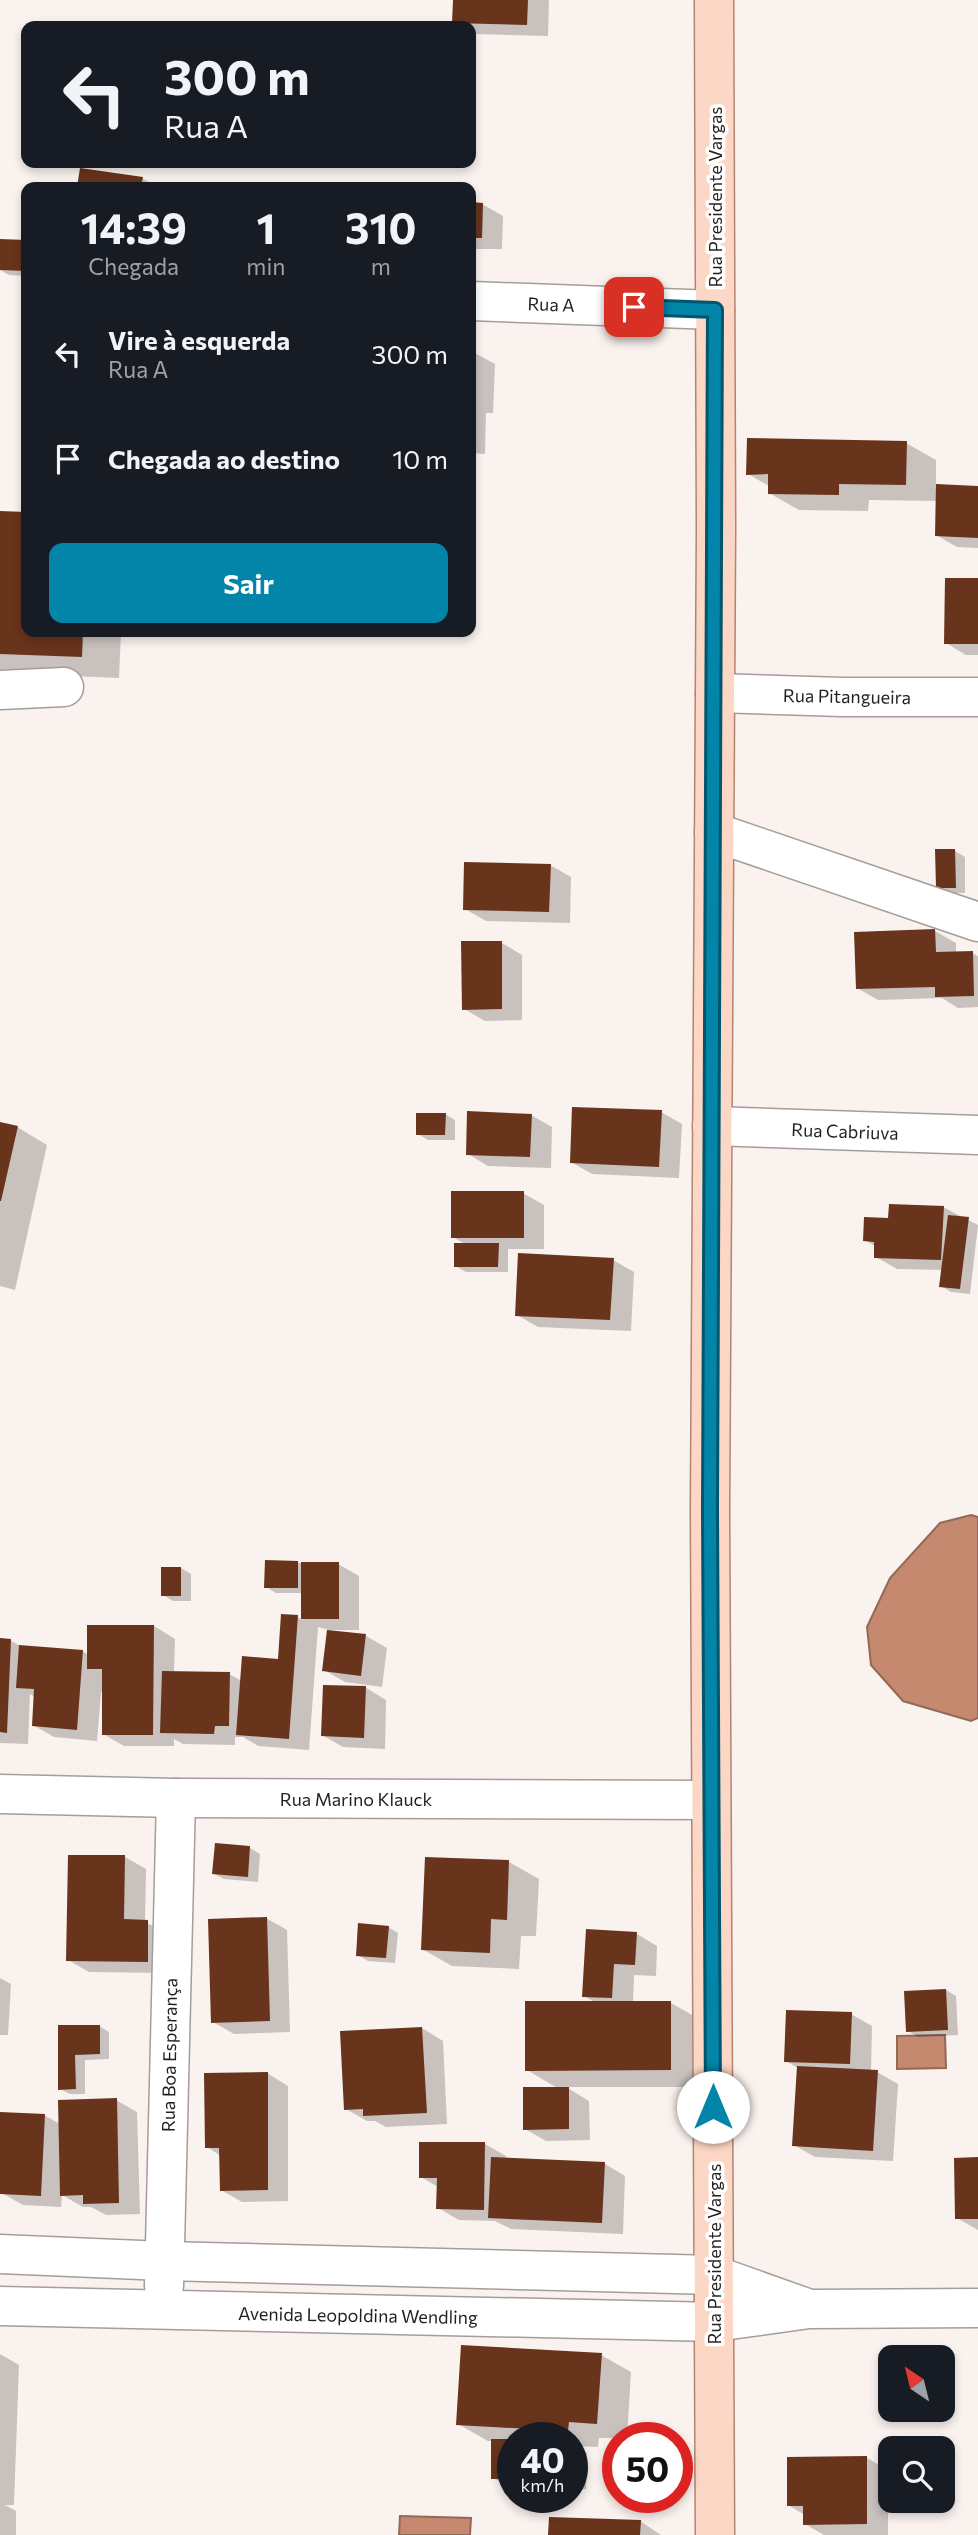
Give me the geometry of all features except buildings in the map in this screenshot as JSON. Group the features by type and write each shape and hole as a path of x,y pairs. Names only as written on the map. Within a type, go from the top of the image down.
{"main road":[{"name":"Rua Presidente Vargas","path":"714,0 715,693 710,1497 715,2535"}],"street":[{"name":"Rua A","path":"476,301 715,310"},
{"path":"0,690 64,687"},
{"name":"Rua Pitangueira","path":"715,693 978,697"},
{"path":"714,832 978,922"},
{"name":"Rua Cabriuva","path":"712,1126 978,1135"},
{"name":"Rua Marino Klauck","path":"0,1794 176,1798 711,1800"},
{"name":"Rua Boa Esperança","path":"164,2311 176,1798"},
{"path":"0,2254 164,2261 714,2275 809,2309 978,2308"},
{"name":"Avenida Leopoldina Wendling","path":"0,2306 715,2322 809,2309"}],"shaded area":[{"path":"971,1515 978,1517 978,1718 971,1721 903,1701 871,1665 867,1627 890,1578 940,1523"},
{"path":"945,2035 946,2068 897,2069 897,2036"},
{"path":"400,2516 471,2518 470,2535 399,2535"}],"route":[{"path":"634,307 715,310 710,1510 713,2107"}]}
